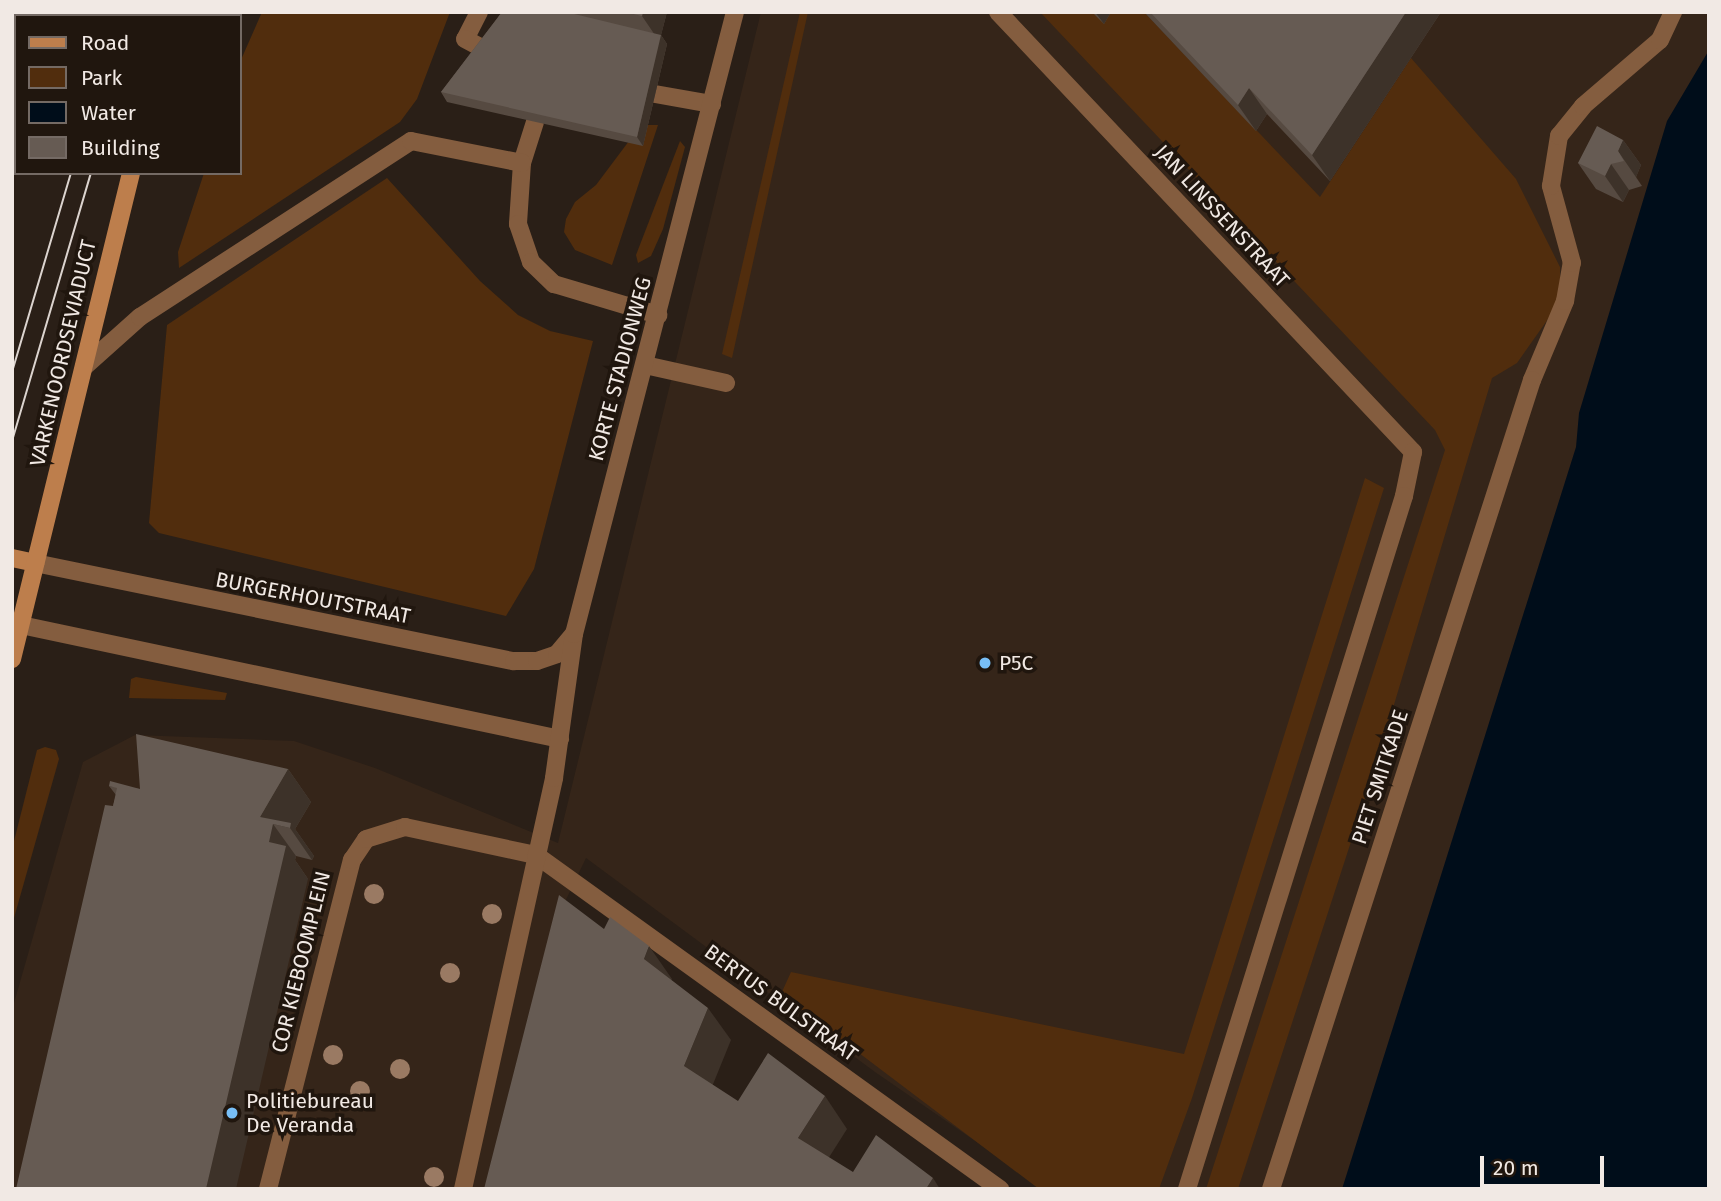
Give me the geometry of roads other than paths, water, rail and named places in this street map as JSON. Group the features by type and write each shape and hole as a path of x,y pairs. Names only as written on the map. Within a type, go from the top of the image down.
{"main road":[{"name":"VARKENOORDSEVIADUCT","path":"12,659 16,624 35,563 131,175"},
{"path":"12,558 35,563"}],"street":[{"path":"479,12 465,39 488,51"},
{"name":"KORTE STADIONWEG","path":"560,739 574,634 735,12"},
{"name":"JAN LINSSENSTRAAT","path":"998,12 1413,452 1404,496 1187,1189"},
{"name":"PIET SMITKADE","path":"1271,1189 1532,380 1564,301 1573,263 1551,186 1559,136 1583,106 1660,40 1672,12"},
{"path":"655,94 712,104"},
{"path":"535,122 522,163 518,224 531,262 554,284 658,315"},
{"path":"83,367 141,317 411,141 522,163"},
{"path":"645,365 726,383"},
{"name":"BURGERHOUTSTRAAT","path":"35,563 514,661 537,661 557,654 574,634"},
{"path":"16,624 560,739 463,1189"},
{"name":"COR KIEBOOMPLEIN","path":"268,1189 337,906 358,849 373,835 413,827 536,855"},
{"name":"BERTUS BULSTRAAT","path":"536,855 1000,1189"}],"water":[{"path":"1709,50 1709,1189 1342,1189 1576,447 1579,413 1667,121"}],"tram line":[{"path":"12,372 70,175"},
{"path":"12,441 90,175"}],"place":[{"name":"P5C","path":"985,663"},
{"name":"Politiebureau De Veranda","path":"232,1113"}]}
